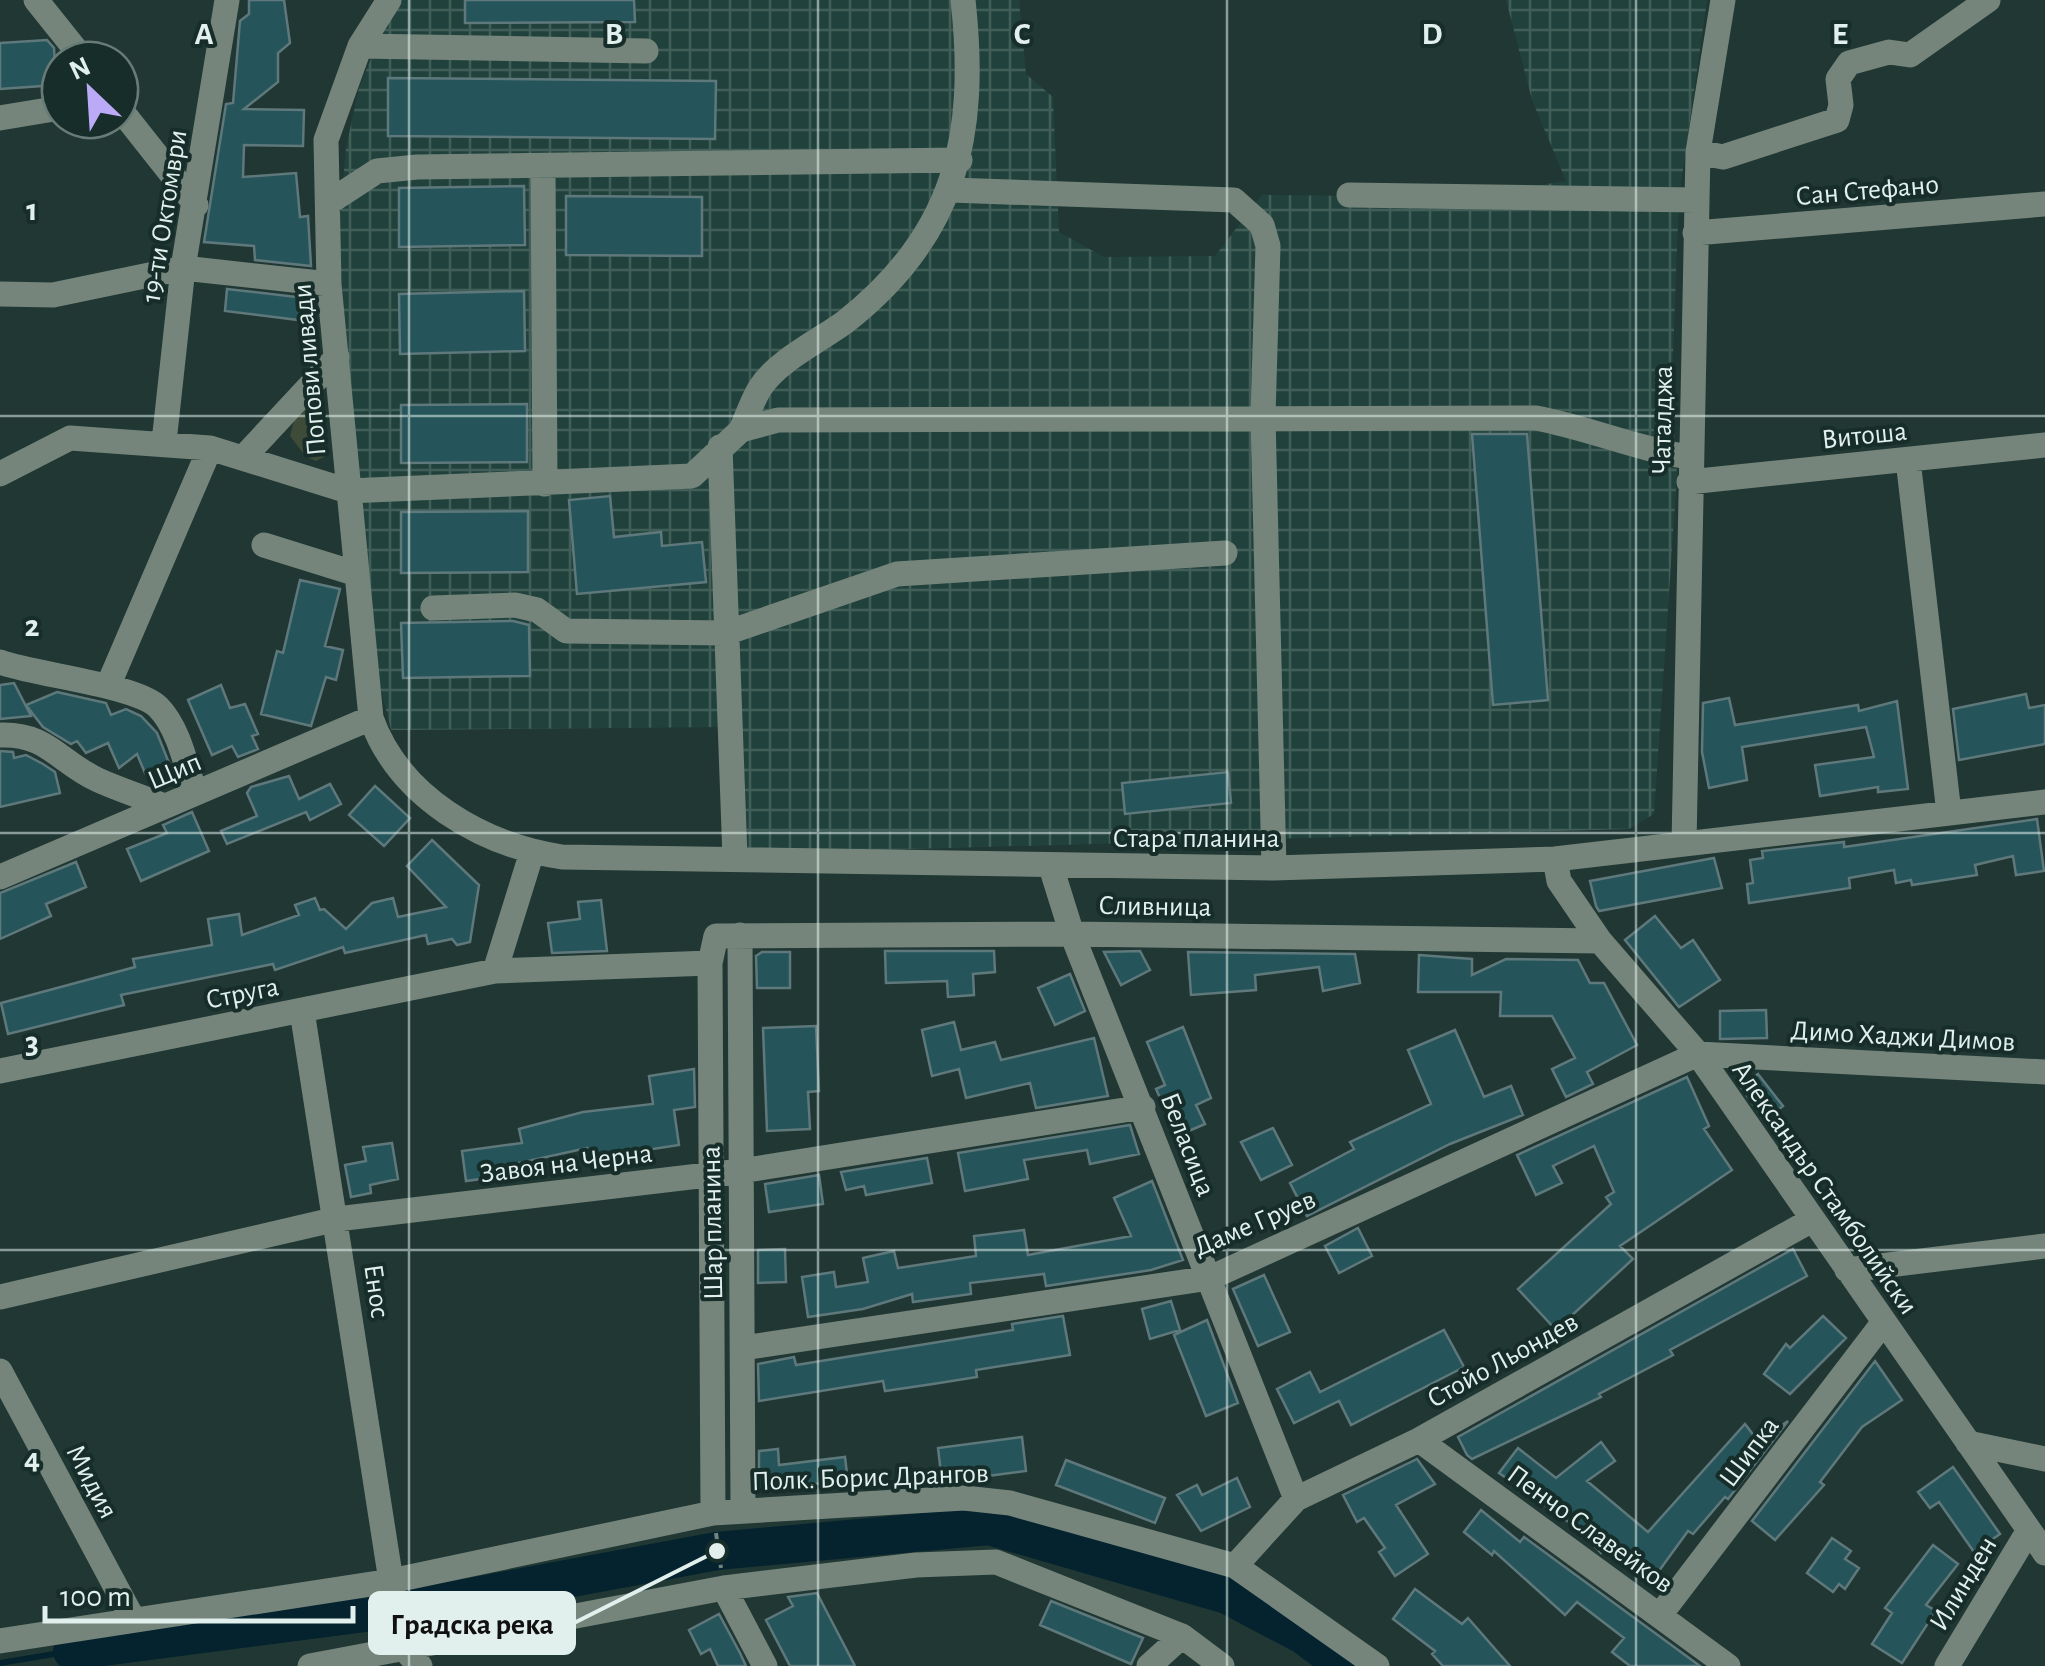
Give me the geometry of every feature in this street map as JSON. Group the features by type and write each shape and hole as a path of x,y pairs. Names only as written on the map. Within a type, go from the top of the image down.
{"street":[{"path":"36,0 68,40"},
{"name":"19-ти Октомври","path":"164,442 182,268 196,205 227,0"},
{"name":"Попови ливади","path":"381,746 371,718 329,284 326,140 360,46 389,0"},
{"path":"0,474 70,438 210,448 348,491 692,476 731,438 761,385 848,319 918,251 951,190 960,160 963,0"},
{"name":"Чаталджа","path":"1684,844 1698,152 1723,0"},
{"path":"1698,152 1724,158 1837,120 1841,106 1838,79 1848,63 1889,52 1910,54 1988,0"},
{"path":"360,46 646,51"},
{"path":"0,118 40,111"},
{"path":"140,134 196,205"},
{"path":"328,203 377,171 417,167 960,160"},
{"path":"543,168 545,484"},
{"path":"951,190 1234,200 1250,210 1262,225 1268,246 1264,417 1274,868"},
{"path":"1348,196 1696,200"},
{"name":"Сан Стефано","path":"1695,233 2045,204"},
{"path":"0,294 53,295 182,268 329,284"},
{"path":"243,458 337,357"},
{"name":"Витоша","path":"731,438 778,420 1536,418 1590,429 1690,469 1908,460 2045,444"},
{"path":"731,438 726,633 735,858"},
{"path":"108,686 210,448"},
{"path":"1908,460 1949,813"},
{"path":"264,545 357,574"},
{"path":"433,608 515,605 538,610 566,630 726,633 897,574 1225,553"},
{"path":"0,662 39,676 108,686 155,704 171,724 195,793"},
{"name":"Щип","path":"0,877 371,718"},
{"path":"0,735 24,734 40,740 98,780 164,806"},
{"name":"Стара планина","path":"381,746 407,782 446,811 490,837 532,852 562,857 1274,868 1555,860 2045,802"},
{"path":"496,970 532,852"},
{"name":"Александър Стамболийски","path":"1555,860 1559,881 1600,941 1698,1054 2045,1553"},
{"name":"Беласица","path":"1051,867 1072,934 1296,1499"},
{"name":"Сливница","path":"711,952 740,935 1072,934 1600,941"},
{"name":"Шар планина","path":"740,935 743,1510"},
{"name":"Струга","path":"0,1071 496,970 711,952"},
{"name":"Шар планина","path":"711,952 713,1512"},
{"name":"Енос","path":"302,1011 391,1581"},
{"name":"Димо Хаджи Димов","path":"1698,1054 2045,1072"},
{"name":"Даме Груев","path":"743,1348 1210,1278 1698,1054"},
{"name":"Завоя на Черна","path":"0,1297 337,1219 709,1176 1142,1107"},
{"name":"Стойо Льондев","path":"1235,1566 1296,1499 1419,1440 1812,1220"},
{"path":"1848,1270 2045,1246"},
{"name":"Шипка","path":"1660,1615 1884,1323"},
{"name":"Мидия","path":"0,1371 134,1619"},
{"name":"Пенчо Славейков","path":"1419,1440 1728,1666"},
{"path":"1968,1443 2045,1459"},
{"name":"Полк. Борис Дрангов","path":"0,1642 391,1581 713,1512 964,1498 1010,1503 1235,1566 1378,1666"},
{"name":"Илинден","path":"1947,1666 2029,1530"},
{"path":"310,1666 412,1657 724,1588 916,1565 996,1562 1182,1636 1222,1666"},
{"path":"391,1581 412,1657"},
{"path":"724,1588 766,1666"},
{"path":"1149,1666 1182,1636"}],"path":[{"path":"713,1512 724,1588"}],"shaded area":[{"path":"401,0 1019,0 1026,74 1053,97 1059,232 1104,257 1215,256 1262,195 1463,197 1566,181 1532,100 1506,0 1707,0 1679,198 1672,381 1677,475 1654,814 1629,829 736,854 727,727 391,730 380,686 361,512 338,238 346,147 359,88 387,19"},
{"path":"311,405 319,407 326,432 324,457 316,461 306,457 290,436 295,416"}],"building":[{"path":"249,0 284,0 290,43 278,53 278,82 244,109 304,110 303,146 244,145 243,177 296,173 300,217 308,216 311,266 255,260 254,246 204,242 226,104 233,103 240,21 249,14"},
{"path":"465,0 634,0 635,22 465,23"},
{"path":"40,40 40,86 0,89 0,43"},
{"path":"388,78 716,81 715,139 388,136"},
{"path":"524,186 525,245 399,247 399,188"},
{"path":"566,196 702,197 702,256 566,255"},
{"path":"227,289 314,299 314,322 225,311"},
{"path":"524,291 525,351 400,354 399,294"},
{"path":"527,404 527,462 401,463 401,405"},
{"path":"1472,434 1527,434 1548,700 1493,705"},
{"path":"610,496 614,537 661,532 662,546 702,542 706,582 577,594 569,500"},
{"path":"528,511 528,572 401,573 401,512"},
{"path":"300,580 340,589 325,646 343,650 336,680 326,677 311,726 261,714 277,651 283,653"},
{"path":"513,621 529,625 530,676 403,678 401,623"},
{"path":"14,683 31,716 0,719 0,685"},
{"path":"221,685 230,708 245,704 258,734 252,736 258,749 238,757 232,746 212,755 188,700"},
{"path":"57,692 106,703 111,715 126,709 141,716 157,733 169,763 145,773 137,754 119,768 108,743 86,753 77,741 71,744 43,727 26,705"},
{"path":"2026,694 2029,708 2045,705 2045,744 1959,760 1953,709"},
{"path":"1729,698 1735,725 1858,705 1859,711 1897,701 1908,789 1878,792 1878,787 1820,796 1815,765 1874,757 1866,727 1742,747 1747,780 1709,788 1702,752 1703,703"},
{"path":"0,751 13,752 14,758 26,755 55,772 60,793 0,807"},
{"path":"1228,772 1231,803 1125,814 1122,783"},
{"path":"289,776 299,799 330,784 341,804 310,820 306,812 227,844 221,831 257,816 247,793 251,787"},
{"path":"375,786 410,818 384,846 349,815"},
{"path":"192,812 209,851 141,881 127,849 167,833 163,825"},
{"path":"2037,819 2044,871 2016,875 2013,856 1975,865 1977,875 1912,885 1911,880 1896,883 1894,870 1849,878 1850,888 1749,903 1747,884 1753,883 1750,860 1763,858 1762,851 1844,842 1844,847"},
{"path":"432,840 479,885 470,942 457,945 452,939 428,944 426,935 345,953 343,947 275,970 273,964 121,995 124,1005 8,1034 1,1003 135,967 133,959 212,945 208,919 239,914 242,935 299,915 295,905 315,898 320,910 324,909 346,929 372,903 393,898 398,917 446,907 407,866"},
{"path":"1714,858 1722,888 1599,911 1596,906 1590,881"},
{"path":"76,862 86,887 46,904 51,916 0,939 0,893"},
{"path":"601,900 607,951 552,953 548,923 580,919 578,902"},
{"path":"1655,916 1681,948 1693,940 1720,980 1679,1007 1625,940"},
{"path":"885,951 994,951 995,972 973,974 974,995 948,997 947,981 886,983"},
{"path":"1140,951 1150,970 1121,985 1104,952"},
{"path":"762,952 790,952 790,988 757,988 756,956"},
{"path":"1188,952 1355,954 1360,983 1323,991 1319,967 1255,975 1256,990 1191,995"},
{"path":"1419,955 1472,959 1472,975 1506,959 1578,960 1590,983 1604,983 1637,1045 1587,1072 1593,1084 1566,1097 1552,1069 1575,1058 1552,1016 1500,1016 1501,992 1418,992"},
{"path":"1070,974 1085,1011 1055,1025 1038,988"},
{"path":"1766,1010 1767,1038 1720,1039 1720,1011"},
{"path":"954,1022 961,1050 995,1042 1001,1060 1094,1038 1108,1096 1036,1108 1030,1083 966,1098 959,1069 932,1076 922,1030"},
{"path":"816,1026 819,1091 808,1092 810,1129 767,1131 763,1028"},
{"path":"1183,1027 1211,1098 1196,1105 1205,1124 1177,1136 1156,1089 1165,1085 1147,1042"},
{"path":"1455,1030 1484,1097 1511,1086 1523,1115 1450,1144 1307,1216 1290,1183 1354,1149 1350,1142 1431,1104 1408,1050"},
{"path":"694,1069 695,1107 674,1110 679,1145 588,1159 587,1148 510,1165 511,1175 466,1181 462,1151 522,1143 519,1129 583,1112 653,1104 649,1076"},
{"path":"1758,1074 1783,1106 1764,1120 1741,1087"},
{"path":"1687,1077 1709,1126 1704,1129 1732,1170 1620,1246 1633,1259 1556,1330 1518,1289 1611,1204 1606,1197 1614,1192 1594,1146 1553,1166 1562,1183 1536,1195 1517,1155"},
{"path":"1130,1125 1139,1154 1090,1164 1087,1150 1024,1160 1028,1179 965,1191 958,1153"},
{"path":"1273,1128 1292,1165 1261,1180 1241,1142"},
{"path":"392,1143 398,1179 370,1185 371,1193 351,1197 345,1165 366,1161 363,1147"},
{"path":"927,1158 932,1183 866,1195 864,1186 846,1190 841,1172"},
{"path":"819,1175 823,1204 769,1212 765,1184"},
{"path":"1152,1181 1183,1260 1151,1270 1046,1286 1044,1274 970,1283 971,1294 913,1302 912,1294 863,1309 808,1317 802,1277 834,1272 836,1287 868,1282 863,1258 894,1251 898,1268 976,1256 974,1236 1024,1230 1028,1255 1131,1236 1114,1198"},
{"path":"1358,1228 1372,1256 1339,1273 1325,1246"},
{"path":"785,1249 786,1282 758,1283 758,1250"},
{"path":"1793,1249 1807,1276 1670,1350 1673,1355 1599,1394 1601,1397 1472,1459 1467,1455 1458,1437"},
{"path":"1264,1275 1290,1332 1258,1346 1233,1289"},
{"path":"1171,1301 1180,1330 1150,1339 1142,1309"},
{"path":"1063,1316 1070,1355 976,1370 977,1377 933,1384 885,1391 883,1381 759,1401 758,1364 794,1357 796,1365 1013,1330 1012,1324"},
{"path":"1823,1316 1846,1338 1790,1394 1764,1374 1786,1344 1790,1348"},
{"path":"1207,1320 1238,1403 1206,1416 1174,1335"},
{"path":"1444,1330 1464,1367 1351,1425 1339,1401 1294,1423 1277,1389 1310,1372 1320,1392"},
{"path":"1875,1361 1902,1400 1862,1427 1820,1482 1824,1485 1775,1540 1752,1521"},
{"path":"1788,1421 1728,1499 1725,1497 1693,1534 1688,1531 1656,1575 1611,1542 1601,1553 1577,1528 1499,1473 1518,1448 1556,1478 1601,1442 1615,1461 1587,1481 1648,1532 1745,1424 1758,1441"},
{"path":"1022,1437 1026,1471 942,1482 938,1448"},
{"path":"778,1449 779,1465 845,1457 848,1482 759,1487 759,1451"},
{"path":"1417,1459 1435,1484 1396,1505 1428,1554 1395,1576 1379,1552 1385,1548 1364,1518 1357,1522 1343,1495"},
{"path":"1066,1460 1165,1498 1155,1523 1056,1485"},
{"path":"1953,1467 2000,1534 1974,1552 1939,1502 1930,1508 1918,1492"},
{"path":"1237,1478 1250,1507 1201,1531 1177,1495 1197,1485 1202,1495"},
{"path":"1481,1510 1520,1542 1524,1537 1700,1666 1630,1666 1612,1652 1624,1638 1577,1602 1565,1615 1494,1551 1492,1555 1464,1532"},
{"path":"1832,1538 1851,1551 1845,1559 1859,1568 1845,1589 1839,1584 1833,1592 1807,1573"},
{"path":"1933,1545 1958,1564 1926,1605 1936,1611 1902,1663 1872,1644 1892,1613 1885,1608"},
{"path":"1415,1589 1462,1624 1468,1618 1510,1666 1443,1666 1432,1654 1435,1651 1393,1619"},
{"path":"817,1593 855,1666 790,1666 766,1620 793,1606 788,1597"},
{"path":"1051,1601 1143,1638 1131,1664 1040,1625"},
{"path":"719,1614 746,1666 718,1666 710,1649 701,1654 689,1630"}],"waterway":[{"path":"72,1651 427,1605 717,1551 989,1526 1227,1595 1303,1635 1345,1666"},
{"path":"0,1663 72,1651"}],"place":[{"name":"Градска река","path":"717,1551"}]}
